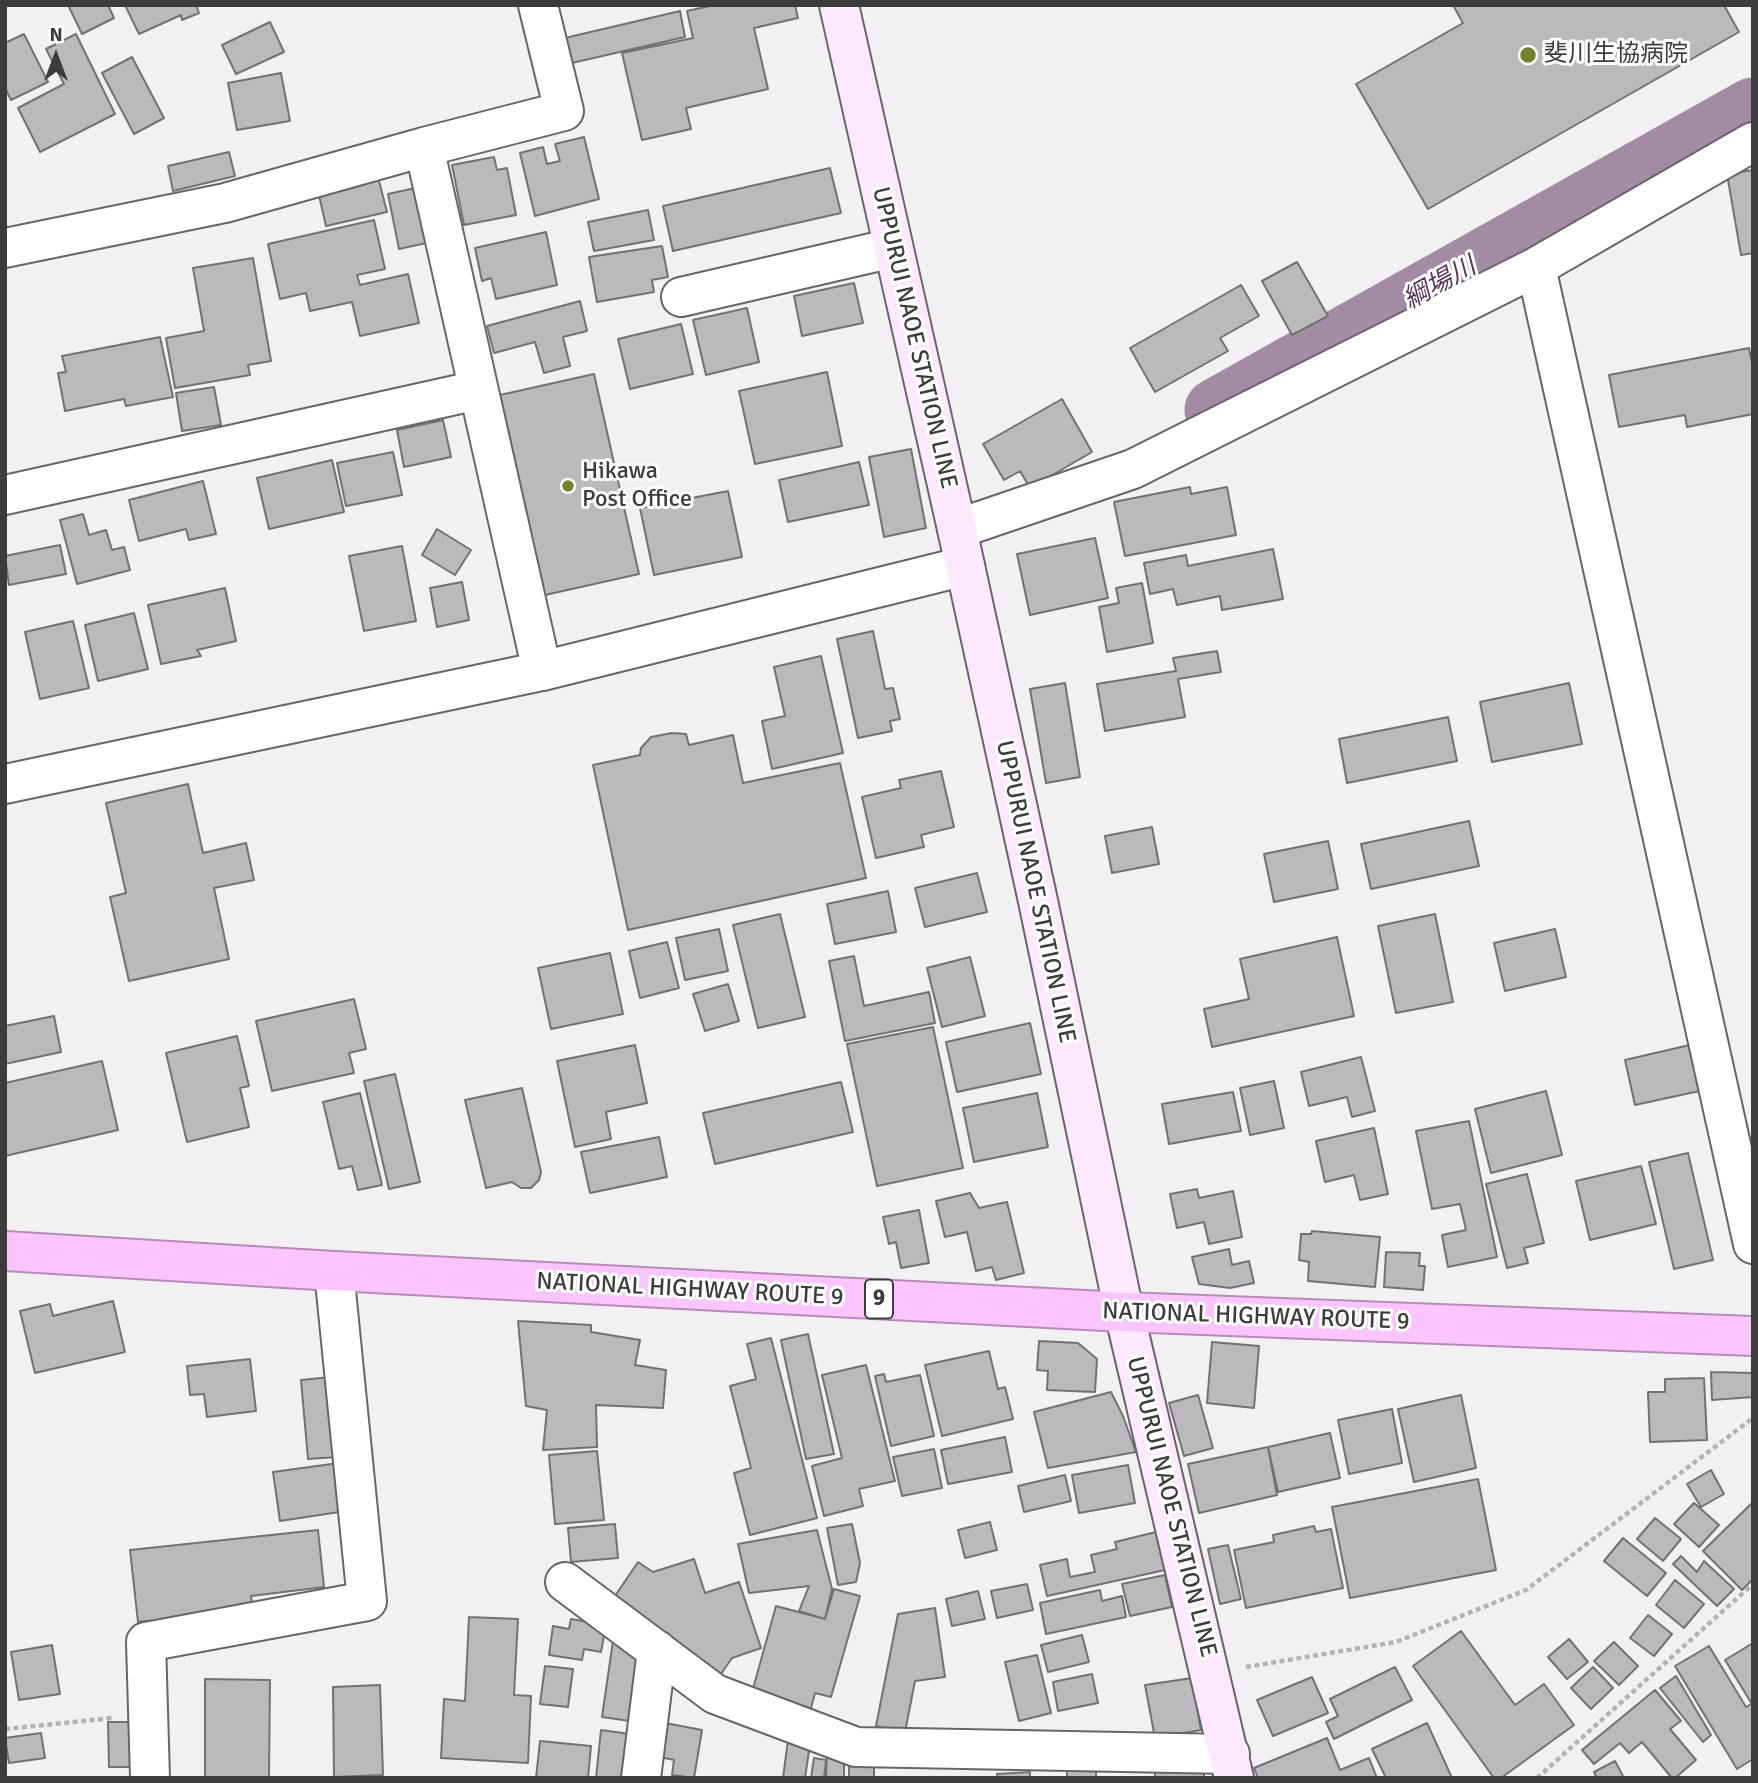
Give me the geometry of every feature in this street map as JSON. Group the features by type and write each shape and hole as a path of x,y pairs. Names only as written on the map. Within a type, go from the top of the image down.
{"highway":[{"name":"NATIONAL HIGHWAY ROUTE 9","path":"5,1251 1124,1312 1753,1336"}],"main road":[{"name":"UPPURUI NAOE STATION LINE","path":"839,5 961,547 1124,1312 1232,1766"}],"street":[{"path":"5,248 225,203 564,111 538,5"},
{"path":"5,784 542,671 961,547 1133,469 1536,267 1753,142"},
{"path":"424,147 542,671"},
{"path":"681,297 893,248"},
{"path":"1536,267 1753,1244"},
{"path":"5,495 478,390"},
{"path":"150,1778 146,1642 368,1601 334,1271"},
{"path":"565,1582 715,1694 856,1747 1232,1766"},
{"path":"641,1778 657,1650"}],"path":[{"path":"1210,1673 1396,1642 1526,1590 1753,1418"},
{"path":"1536,1778 1753,1584"},
{"path":"5,1729 148,1715"}],"building":[{"path":"68,5 108,5 114,18 82,34"},
{"path":"125,5 196,5 199,13 182,20 181,15 139,34"},
{"path":"714,5 795,5 798,18 754,28 768,89 686,108 691,129 642,140 622,53 693,38 687,11"},
{"path":"1453,5 1724,5 1739,32 1428,209 1356,84 1463,23"},
{"path":"680,11 685,37 572,63 565,38"},
{"path":"270,22 284,52 236,74 222,45"},
{"path":"24,34 48,82 11,100 5,88 5,43"},
{"path":"76,34 115,114 40,152 18,108 64,84 46,49"},
{"path":"132,57 164,118 134,134 102,73"},
{"path":"281,73 290,121 237,130 228,83"},
{"path":"584,137 599,199 535,216 520,153 543,147 547,164 560,161 555,144"},
{"path":"229,152 235,176 173,191 168,166"},
{"path":"494,157 497,170 507,168 516,215 464,225 452,165"},
{"path":"830,168 841,213 673,251 663,206"},
{"path":"1753,170 1753,253 1741,255 1727,174"},
{"path":"378,177 387,212 326,226 318,191"},
{"path":"420,187 431,242 399,249 388,194"},
{"path":"648,210 654,240 594,251 588,222"},
{"path":"374,220 385,269 357,275 360,285 408,274 419,323 360,336 352,302 310,311 306,293 280,299 268,244"},
{"path":"546,232 557,285 496,299 491,278 482,281 475,248"},
{"path":"662,246 668,277 652,280 654,292 597,302 589,257"},
{"path":"253,258 271,361 248,365 250,375 175,388 166,338 204,331 193,268"},
{"path":"1297,262 1328,316 1292,335 1262,281"},
{"path":"854,283 863,323 802,336 794,296"},
{"path":"1241,285 1259,316 1220,338 1228,351 1155,392 1130,348"},
{"path":"580,301 587,331 563,337 570,366 544,373 535,342 494,353 487,326"},
{"path":"747,308 759,362 706,375 693,320"},
{"path":"681,324 693,374 630,389 618,339"},
{"path":"160,337 173,397 126,406 124,399 65,411 58,373 66,372 62,356"},
{"path":"1749,348 1753,368 1753,414 1687,427 1685,415 1619,427 1609,375"},
{"path":"827,372 842,446 755,464 739,391"},
{"path":"594,374 639,574 545,595 500,395"},
{"path":"214,387 221,425 182,431 176,393"},
{"path":"1062,399 1092,452 1030,488 1020,471 1004,480 983,444"},
{"path":"443,420 451,457 404,467 397,430"},
{"path":"911,449 926,528 884,537 869,457"},
{"path":"393,452 402,495 346,506 337,463"},
{"path":"332,460 344,512 269,529 257,478"},
{"path":"859,462 869,505 788,522 779,480"},
{"path":"203,481 216,534 189,540 186,529 139,541 129,500"},
{"path":"1190,487 1191,494 1227,487 1236,535 1125,556 1114,502"},
{"path":"728,491 742,557 654,575 640,508"},
{"path":"83,514 89,535 106,530 112,550 124,547 130,570 77,584 60,520"},
{"path":"437,529 471,550 455,575 422,555"},
{"path":"1095,538 1108,598 1030,615 1017,554"},
{"path":"60,545 66,574 9,585 5,556"},
{"path":"402,546 416,621 364,631 349,556"},
{"path":"1273,549 1283,599 1222,610 1220,596 1177,605 1173,589 1150,594 1144,563 1186,555 1188,566"},
{"path":"462,582 469,620 437,627 430,588"},
{"path":"1142,583 1153,643 1107,652 1099,607 1119,603 1116,588"},
{"path":"225,588 236,641 197,650 201,656 161,664 148,605"},
{"path":"134,613 148,669 98,681 85,625"},
{"path":"73,621 89,688 40,699 25,632"},
{"path":"873,631 885,689 893,688 900,719 890,721 892,731 858,738 837,639"},
{"path":"1217,651 1221,672 1178,679 1185,717 1105,731 1097,684 1176,671 1173,658"},
{"path":"821,656 843,753 772,769 762,721 785,716 774,667"},
{"path":"1065,683 1080,777 1046,783 1030,689"},
{"path":"1569,683 1582,744 1492,762 1480,702"},
{"path":"1448,717 1457,761 1347,783 1339,739"},
{"path":"672,733 686,734 689,745 733,735 743,783 840,763 866,878 628,930 593,765 640,755 641,748 651,737"},
{"path":"941,771 954,827 921,835 924,847 876,858 862,797 901,788 899,780"},
{"path":"188,784 203,853 246,843 254,880 214,888 229,959 129,981 110,897 126,893 106,803"},
{"path":"1469,821 1479,866 1371,889 1361,844"},
{"path":"1152,827 1159,864 1112,873 1105,836"},
{"path":"1328,841 1338,889 1274,902 1264,854"},
{"path":"977,873 987,912 925,927 915,888"},
{"path":"888,891 896,932 835,944 827,904"},
{"path":"780,914 805,1017 758,1028 733,925"},
{"path":"1435,914 1453,1002 1396,1013 1378,926"},
{"path":"719,929 728,971 685,980 676,938"},
{"path":"1555,929 1566,977 1505,991 1494,943"},
{"path":"1337,937 1354,1016 1212,1047 1204,1009 1249,999 1240,959"},
{"path":"667,942 679,988 640,998 629,951"},
{"path":"610,953 623,1014 551,1029 538,968"},
{"path":"854,956 864,1006 929,992 935,1023 845,1041 829,961"},
{"path":"970,957 985,1016 942,1027 927,968"},
{"path":"728,984 739,1021 705,1031 693,994"},
{"path":"354,999 366,1049 349,1053 354,1073 272,1091 256,1021"},
{"path":"54,1016 61,1052 5,1064 5,1026"},
{"path":"1030,1023 1041,1074 957,1092 946,1042"},
{"path":"933,1027 963,1168 877,1186 847,1044"},
{"path":"237,1036 249,1086 240,1088 249,1127 187,1142 166,1053"},
{"path":"1694,1044 1704,1090 1635,1105 1625,1060"},
{"path":"635,1045 647,1103 606,1112 611,1139 575,1147 557,1061"},
{"path":"1361,1057 1375,1111 1352,1117 1347,1097 1309,1106 1301,1072"},
{"path":"102,1061 118,1130 5,1156 5,1083"},
{"path":"395,1074 420,1182 389,1189 364,1081"},
{"path":"1274,1081 1284,1128 1250,1135 1240,1088"},
{"path":"841,1082 853,1132 715,1164 703,1113"},
{"path":"522,1088 541,1172 539,1180 531,1188 521,1188 512,1182 486,1188 465,1100"},
{"path":"1546,1091 1562,1155 1491,1173 1475,1109"},
{"path":"1233,1092 1241,1131 1169,1144 1162,1104"},
{"path":"360,1093 382,1185 358,1190 352,1166 339,1169 323,1102"},
{"path":"1037,1093 1048,1147 974,1162 963,1108"},
{"path":"1469,1121 1497,1257 1448,1267 1442,1235 1466,1230 1460,1204 1432,1209 1416,1131"},
{"path":"1374,1128 1388,1194 1360,1200 1354,1175 1325,1182 1316,1141"},
{"path":"659,1137 667,1177 590,1193 581,1152"},
{"path":"1688,1153 1713,1260 1674,1269 1649,1162"},
{"path":"1641,1166 1656,1224 1590,1240 1576,1181"},
{"path":"1527,1174 1544,1243 1524,1248 1528,1263 1507,1268 1486,1184"},
{"path":"1197,1189 1199,1198 1233,1191 1242,1237 1209,1244 1204,1222 1177,1228 1170,1194"},
{"path":"970,1193 979,1208 1007,1202 1024,1273 996,1280 992,1267 976,1271 967,1232 945,1237 936,1201"},
{"path":"919,1210 929,1263 901,1268 896,1242 889,1244 883,1217"},
{"path":"1312,1231 1380,1237 1375,1287 1308,1281 1309,1262 1299,1260 1301,1234 1311,1234"},
{"path":"1229,1249 1232,1265 1249,1261 1254,1283 1230,1288 1199,1284 1192,1257"},
{"path":"1386,1252 1420,1253 1419,1266 1425,1266 1423,1290 1384,1287"},
{"path":"113,1301 125,1352 35,1373 20,1311 50,1304 53,1316"},
{"path":"518,1321 591,1325 591,1332 640,1340 635,1365 666,1370 663,1408 596,1405 597,1447 543,1450 547,1410 526,1406"},
{"path":"808,1334 834,1454 806,1459 781,1340"},
{"path":"771,1338 817,1518 750,1535 734,1473 751,1468 730,1386 756,1379 747,1344"},
{"path":"1039,1341 1078,1343 1097,1359 1095,1392 1047,1390 1048,1371 1037,1370"},
{"path":"1212,1342 1259,1346 1254,1408 1207,1403"},
{"path":"989,1351 998,1389 1005,1387 1013,1419 942,1436 925,1365"},
{"path":"250,1359 256,1411 207,1417 204,1394 190,1395 187,1366"},
{"path":"866,1365 895,1481 859,1489 863,1506 824,1516 812,1466 842,1458 822,1375"},
{"path":"1711,1372 1753,1373 1753,1397 1712,1400"},
{"path":"884,1374 886,1382 920,1375 934,1436 891,1446 875,1376"},
{"path":"331,1377 338,1457 308,1459 301,1380"},
{"path":"1704,1378 1707,1440 1650,1442 1648,1392 1665,1392 1665,1379"},
{"path":"1111,1392 1136,1452 1048,1468 1034,1412"},
{"path":"1198,1395 1213,1448 1184,1456 1169,1403"},
{"path":"1461,1395 1476,1468 1414,1482 1398,1409"},
{"path":"1392,1409 1402,1463 1349,1474 1338,1420"},
{"path":"1330,1433 1340,1478 1278,1492 1268,1447"},
{"path":"1005,1437 1012,1472 948,1484 941,1450"},
{"path":"1268,1447 1277,1495 1199,1513 1188,1464"},
{"path":"934,1449 942,1488 902,1496 893,1457"},
{"path":"597,1451 604,1520 555,1524 549,1455"},
{"path":"339,1463 346,1511 280,1521 273,1472"},
{"path":"1128,1465 1135,1503 1079,1513 1072,1475"},
{"path":"1711,1470 1724,1494 1701,1507 1687,1484"},
{"path":"1065,1475 1071,1501 1024,1512 1018,1486"},
{"path":"1478,1479 1496,1570 1350,1598 1332,1507"},
{"path":"1753,1502 1753,1579 1742,1590 1703,1551"},
{"path":"1694,1503 1719,1525 1699,1547 1674,1524"},
{"path":"1655,1518 1681,1539 1663,1561 1637,1539"},
{"path":"990,1522 997,1550 965,1558 958,1530"},
{"path":"615,1524 618,1558 571,1562 568,1528"},
{"path":"852,1524 860,1563 856,1582 838,1585 827,1528"},
{"path":"1314,1526 1316,1532 1331,1529 1343,1588 1246,1608 1234,1550 1274,1542 1273,1535"},
{"path":"318,1530 324,1587 251,1596 253,1610 138,1622 130,1550"},
{"path":"817,1530 832,1589 825,1619 799,1611 809,1586 749,1593 738,1544"},
{"path":"1156,1532 1165,1570 1047,1596 1040,1565 1067,1559 1070,1577 1095,1572 1091,1555 1117,1549 1115,1542"},
{"path":"1623,1538 1666,1573 1647,1596 1604,1561"},
{"path":"1228,1545 1241,1599 1220,1604 1208,1549"},
{"path":"1681,1556 1697,1572 1704,1561 1734,1589 1717,1606 1673,1564"},
{"path":"694,1559 705,1593 739,1582 761,1648 732,1658 721,1674 611,1602 638,1562 653,1572"},
{"path":"1165,1575 1172,1607 1130,1616 1122,1584"},
{"path":"1675,1580 1704,1604 1684,1628 1656,1605"},
{"path":"1027,1584 1033,1610 997,1618 991,1591"},
{"path":"834,1589 860,1596 831,1697 815,1693 810,1712 751,1696 776,1606 825,1619"},
{"path":"1100,1590 1102,1601 1122,1596 1126,1617 1046,1634 1040,1603"},
{"path":"978,1591 985,1619 952,1626 946,1599"},
{"path":"935,1608 945,1677 915,1681 905,1732 876,1726 898,1614"},
{"path":"1648,1615 1672,1634 1654,1656 1630,1638"},
{"path":"469,1617 518,1619 514,1695 531,1696 528,1763 441,1758 444,1699 465,1701"},
{"path":"571,1619 606,1625 601,1652 584,1649 582,1660 549,1655 553,1626 569,1629"},
{"path":"1461,1631 1515,1705 1544,1684 1574,1725 1501,1778 1494,1778 1413,1666"},
{"path":"614,1634 640,1648 630,1721 602,1717"},
{"path":"1082,1635 1089,1662 1048,1672 1041,1645"},
{"path":"1569,1639 1588,1662 1567,1679 1548,1657"},
{"path":"1614,1642 1638,1666 1619,1685 1594,1661"},
{"path":"1753,1643 1753,1704 1752,1704 1725,1660"},
{"path":"52,1645 60,1694 19,1700 11,1652"},
{"path":"1709,1646 1746,1707 1753,1703 1753,1759 1737,1769 1675,1666"},
{"path":"1037,1655 1051,1713 1019,1721 1005,1662"},
{"path":"545,1666 573,1669 568,1707 540,1704"},
{"path":"1395,1667 1412,1700 1334,1739 1326,1722 1338,1716 1330,1699"},
{"path":"1593,1667 1613,1688 1591,1709 1571,1688"},
{"path":"1092,1674 1098,1703 1058,1711 1053,1682"},
{"path":"1676,1676 1711,1735 1703,1742 1660,1688"},
{"path":"1312,1677 1328,1713 1273,1736 1257,1700"},
{"path":"1192,1678 1201,1730 1155,1738 1145,1685"},
{"path":"205,1679 270,1680 269,1778 205,1778"},
{"path":"380,1685 383,1775 334,1777 333,1687"},
{"path":"1655,1690 1681,1721 1670,1729 1696,1760 1672,1778 1642,1742 1629,1753 1620,1743 1594,1764 1582,1750"},
{"path":"108,1722 137,1722 137,1767 109,1767"},
{"path":"665,1723 702,1730 694,1778 672,1775 674,1760 660,1757"},
{"path":"1427,1723 1452,1778 1386,1778 1372,1749"},
{"path":"601,1730 630,1734 626,1778 596,1778"},
{"path":"41,1733 45,1758 9,1763 5,1738"},
{"path":"1327,1738 1340,1770 1369,1758 1377,1778 1258,1778 1254,1768"},
{"path":"788,1740 810,1744 805,1778 783,1778"},
{"path":"540,1741 591,1746 588,1778 536,1778"},
{"path":"827,1751 844,1751 844,1778 826,1778"},
{"path":"1155,1757 1204,1758 1204,1778 1155,1778"},
{"path":"814,1758 826,1760 824,1778 811,1778"},
{"path":"849,1759 874,1760 874,1778 849,1778"},
{"path":"1615,1761 1624,1778 1597,1778 1594,1772"},
{"path":"1096,1767 1096,1778 1067,1778 1067,1768"},
{"path":"1030,1772 1030,1778 997,1778 997,1774"}],"waterway":[{"name":"綱場川","path":"1216,410 1753,109"}],"place":[{"name":"斐川生協病院","path":"1528,55"},
{"name":"Hikawa Post Office","path":"568,486"}]}
